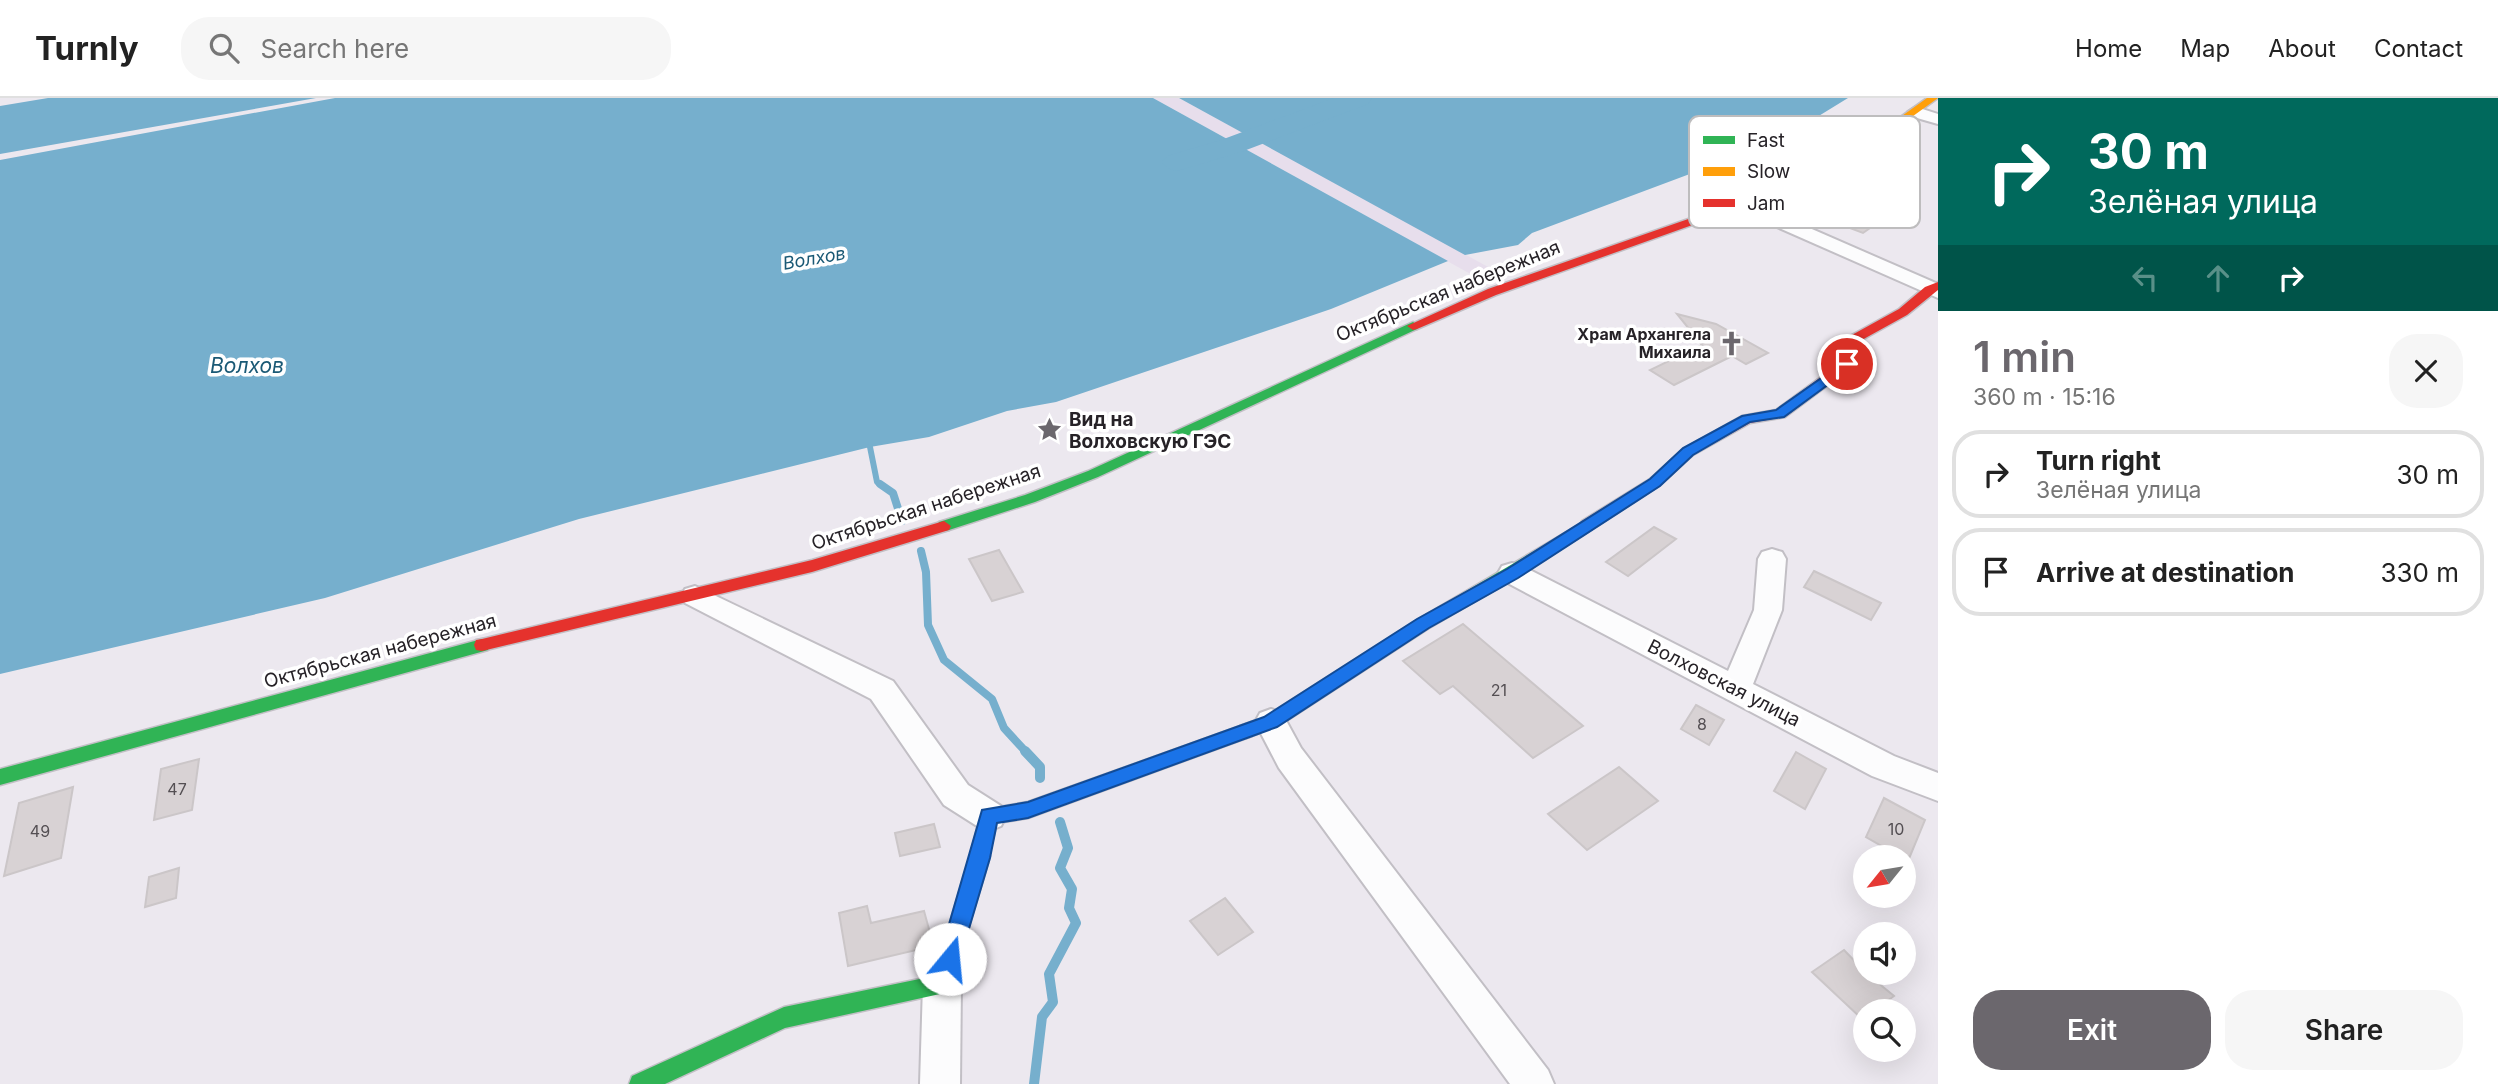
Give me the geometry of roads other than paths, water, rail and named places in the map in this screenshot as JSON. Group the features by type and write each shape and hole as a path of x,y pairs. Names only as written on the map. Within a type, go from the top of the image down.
{"main road":[{"name":"Октябрьская набережная","path":"1910,116 1933,98"},
{"name":"Октябрьская набережная","path":"0,777 478,646 812,566 991,512 1112,466 1349,353 1492,292 1689,224"},
{"path":"640,1084 784,1018 942,985 980,858 989,816 1028,810 1270,722 1423,624 1512,573 1655,482 1688,452 1747,419 1780,414 1847,364 1845,344 1903,312 1935,289"}],"street":[{"path":"1916,112 1938,120"},
{"path":"1796,228 1935,289"},
{"path":"1736,689 1768,610 1772,559"},
{"name":"Волховская улица","path":"1512,573 1883,766 1938,788"},
{"path":"695,596 881,690 956,795 989,816"},
{"path":"1270,722 1290,758 1534,1084"},
{"path":"940,1084 942,985"}],"water":[{"path":"48,98 316,98 0,154 0,106"},
{"name":"Волхов","path":"335,98 1153,98 1448,261 1331,309 1056,402 1007,411 929,437 870,447 579,519 325,598 0,674 0,160"},
{"path":"1179,98 1848,98 1819,116 1689,116 1689,174 1532,233 1518,245 1465,255"}],"waterway":[{"name":"Волхов","path":"1177,162 1231,146 1359,98"},
{"path":"870,447 877,482 880,484"},
{"path":"880,484 893,493 902,521"},
{"path":"921,551 926,572 928,625 944,660 992,699 1004,728 1027,753"},
{"path":"1025,751 1040,767 1040,778"},
{"path":"1034,1084 1042,1017 1053,1002 1049,974 1076,923 1069,908 1072,889 1060,868 1068,848 1060,822"}],"place":[{"name":"Храм Архангела Михаила","path":"1731,343"},
{"name":"Вид на Волховскую ГЭС","path":"1049,430"}]}
